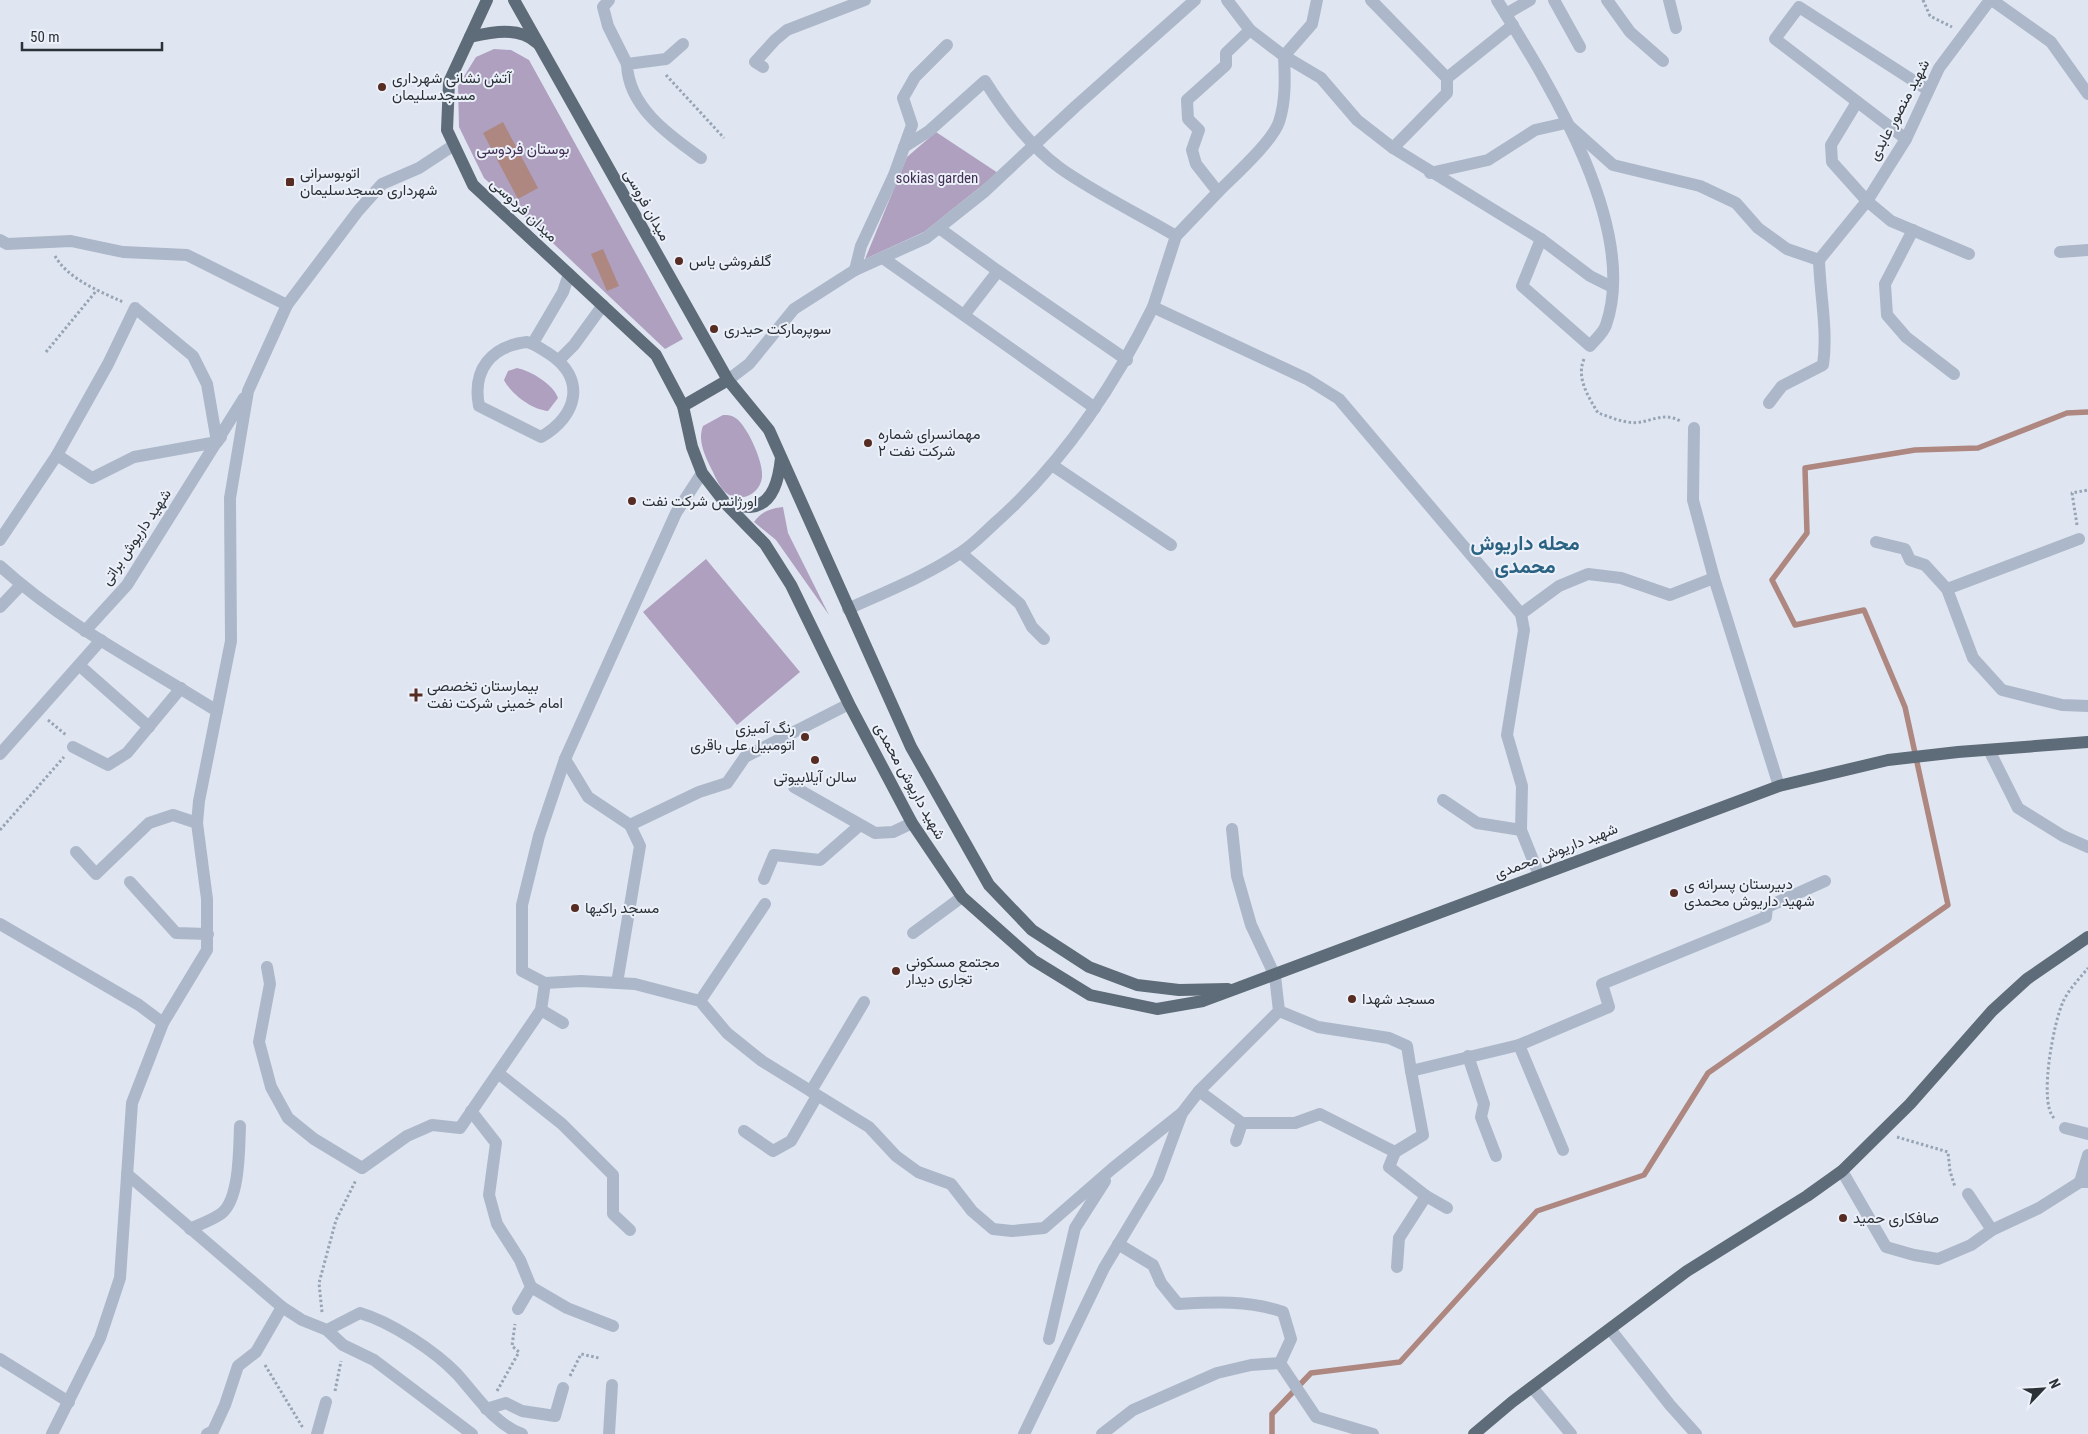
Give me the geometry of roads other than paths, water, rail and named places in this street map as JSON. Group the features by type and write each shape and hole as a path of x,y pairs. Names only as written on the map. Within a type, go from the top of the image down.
{"main road":[{"name":"میدان فردوسی","path":"488,0 449,82 447,130 473,185 656,355 683,406"},
{"name":"میدان فروسی","path":"514,0 728,380"},
{"path":"470,37 494,31 517,32 539,45"},
{"path":"683,406 728,380"},
{"name":"شهید داریوش محمدی","path":"728,380 769,430 848,609 912,747 989,885 1032,930 1089,967 1137,985 1179,990 1241,988"},
{"name":"شهید داریوش محمدی","path":"683,406 692,447 702,473 711,488 765,544 791,585 849,704 912,823 962,898 1033,960 1090,995 1156,1008 1203,1001 1275,976 1538,875 1779,786 1888,760 1989,750"},
{"path":"726,504 751,507 762,502 772,492 779,478 781,456"},
{"path":"1989,750 2088,742"},
{"path":"1474,1434 1532,1387 1687,1271 1807,1196 1842,1171 1882,1133 1992,1011 2027,979 2088,936"}],"street":[{"path":"728,380 749,364 794,309 855,270 926,238 984,192 1195,0"},
{"path":"1227,0 1250,30 1284,56 1321,78 1357,120 1393,148 1430,173 1541,239 1590,276 1612,287"},
{"path":"848,609 917,577 961,553 1021,500 1075,439 1127,360 1153,307 1176,236 1249,162 1279,123 1286,85 1284,56 1312,24 1316,0"},
{"path":"1371,0 1447,78 1447,93 1393,148"},
{"path":"1497,0 1566,123 1598,192 1612,252 1612,287 1606,326 1590,346 1522,286 1541,239"},
{"path":"1447,78 1530,0"},
{"path":"1554,0 1580,47"},
{"path":"1606,0 1630,32 1663,61"},
{"path":"1669,0 1676,28"},
{"path":"1991,0 2051,42 2088,94"},
{"name":"شهید منصور عابدی","path":"1819,260 1867,201 1906,139 1939,68 1963,33 1991,0"},
{"path":"603,2 608,26 627,64 627,75 640,101 663,132 701,158"},
{"path":"763,67 755,62 775,40 788,30 860,2"},
{"path":"1906,139 1775,38 1799,6 1928,90"},
{"path":"1218,192 1196,164 1192,150 1199,130 1188,119 1187,100 1226,65 1226,53 1250,30"},
{"path":"627,64 666,59 683,44"},
{"path":"855,270 861,246 894,175 912,125 903,98 915,77 948,45"},
{"path":"904,147 929,131 985,81 1003,110 1034,145 1060,168 1176,236"},
{"path":"1857,102 1831,145 1832,162 1867,201 1891,221 1969,254"},
{"path":"1430,173 1488,160 1535,130 1566,123"},
{"path":"1566,123 1612,165 1700,186 1736,203 1758,228 1787,249 1819,260 1826,343 1823,365 1782,386 1769,403"},
{"path":"52,1434 100,1338 120,1278 132,1103 163,1023 207,950 206,889 197,823 199,801 231,641 230,498 248,391 287,305 358,211 382,184 419,168 454,145"},
{"path":"939,228 998,272 1127,360"},
{"path":"1913,230 1885,284 1887,315 1906,337 1954,374"},
{"path":"0,240 7,244 71,241 123,252 187,255 287,305"},
{"path":"2060,252 2088,250"},
{"path":"883,258 1096,408"},
{"path":"964,316 998,272"},
{"path":"533,343 563,292 569,274"},
{"path":"559,360 574,345 603,305"},
{"path":"1153,307 1307,379 1339,399 1521,614 1524,630 1507,735 1522,786 1521,830 1538,875"},
{"path":"0,540 57,455 108,364 134,308 193,356 207,384 219,438 134,457 92,478 57,455"},
{"path":"517,343 533,343 559,360 569,374 573,387 572,402 567,416 557,428 541,437 479,406 476,390 480,374 488,360 501,349 517,343"},
{"name":"شهید داریوش براتی","path":"85,631 127,585 248,391"},
{"path":"1694,428 1693,500 1714,578 1779,786"},
{"path":"1052,465 1171,545"},
{"path":"702,473 676,513 565,759 539,836 522,905 522,971 545,983 581,981 635,984 700,1002 727,1033 762,1061 869,1127 896,1156 918,1172 951,1184 972,1211 993,1229 1012,1231 1044,1228 1113,1168 1182,1113 1199,1091 1279,1011"},
{"path":"1946,590 2079,539"},
{"path":"1876,542 1904,548 1910,560 1925,565 1946,590 1972,658 2002,690 2062,706 2088,706"},
{"path":"961,553 1020,604 1032,627 1044,639"},
{"path":"0,566 21,585 85,631 217,711"},
{"path":"1521,614 1559,586 1588,574 1621,578 1670,595 1714,578"},
{"path":"0,607 21,585"},
{"path":"0,754 80,666 101,640"},
{"path":"80,666 150,727"},
{"path":"73,747 108,766 127,753 181,688"},
{"path":"630,825 699,792 727,783 745,757 849,704"},
{"path":"1989,750 2018,808 2062,836 2088,847"},
{"path":"565,759 588,797 630,825 640,846 616,983"},
{"path":"794,787 874,834 893,832 912,823"},
{"path":"1443,800 1477,822 1521,830"},
{"path":"76,852 96,874 149,823 173,815 197,823"},
{"path":"764,879 774,855 820,860 860,825"},
{"path":"1232,828 1237,876 1251,925 1275,976 1279,1011"},
{"path":"1411,1071 1519,1045 1609,1007 1602,984 1766,918 1767,906 1825,881"},
{"path":"130,882 176,933 208,934"},
{"path":"913,933 962,898"},
{"path":"700,1002 765,904"},
{"path":"0,924 139,1005 163,1023"},
{"path":"267,967 270,984 258,1042 271,1087 288,1118 314,1139 362,1168 407,1136 432,1125 460,1128 541,1010 545,983"},
{"path":"744,1131 773,1151 790,1141 864,1002"},
{"path":"541,1010 562,1023"},
{"path":"1279,1011 1318,1027 1389,1038 1407,1046 1423,1135 1395,1152 1389,1167 1426,1196 1447,1208"},
{"path":"1519,1045 1563,1150"},
{"path":"1468,1056 1484,1104 1481,1117 1496,1156"},
{"path":"498,1073 562,1124 613,1175 613,1214 630,1230"},
{"path":"1199,1091 1242,1124 1295,1123 1320,1114 1395,1152"},
{"path":"471,1111 496,1143 489,1195 496,1224 520,1260 532,1287 567,1308 613,1326"},
{"path":"1024,1434 1104,1268 1158,1178 1182,1113"},
{"path":"1236,1141 1242,1124"},
{"path":"190,1230 223,1213 231,1197 238,1167 240,1126"},
{"path":"2065,1128 2088,1134"},
{"path":"1842,1171 1886,1247 1914,1255 1938,1258 1971,1244 1992,1230 2039,1208 2084,1182 2088,1155"},
{"path":"1049,1339 1075,1228 1113,1168"},
{"path":"127,1174 282,1307 302,1320 327,1330 342,1345 374,1360 472,1434"},
{"path":"1968,1194 1992,1230"},
{"path":"1397,1267 1399,1238 1426,1196"},
{"path":"1118,1244 1153,1265 1162,1283 1178,1304 1223,1301 1264,1305 1283,1312 1291,1339 1283,1368 1316,1418 1373,1434"},
{"path":"518,1308 532,1287"},
{"path":"207,1434 213,1431 225,1406 238,1366 256,1352 282,1307"},
{"path":"327,1330 360,1312 380,1319 414,1340 456,1374 486,1409 522,1434"},
{"path":"1610,1329 1670,1405 1696,1434"},
{"path":"0,1359 69,1402"},
{"path":"1102,1434 1133,1410 1218,1373 1251,1365 1283,1368"},
{"path":"609,1434 612,1385"},
{"path":"1532,1387 1572,1434"},
{"path":"486,1409 506,1403 522,1411 555,1416 563,1388"},
{"path":"311,1432 326,1402"}],"waterway":[{"path":"1272,1434 1272,1414 1311,1373 1400,1362 1537,1211 1644,1175 1708,1073 1948,905 1905,707 1864,610 1795,625 1772,580 1807,533 1805,468 1915,450 1978,448 2067,413 2088,412"}],"place":[{"name":"آتش نشانی شهرداری مسجدسلیمان","path":"382,87"},
{"name":"اتوبوسرانی شهرداری مسجدسلیمان","path":"290,182"},
{"name":"گلفروشی یاس","path":"679,261"},
{"name":"سوپرمارکت حیدری","path":"714,329"},
{"name":"مهمانسرای شماره ۲ شرکت نفت","path":"868,443"},
{"name":"اورژانس شرکت نفت","path":"632,501"},
{"name":"بیمارستان تخصصی امام خمینی شرکت نفت","path":"416,695"},
{"name":"رنگ آمیزی اتومبیل علی باقری","path":"805,737"},
{"name":"سالن آیلابیوتی","path":"815,760"},
{"name":"دبیرستان پسرانه ی شهید داریوش محمدی","path":"1674,893"},
{"name":"مسجد راکیها","path":"575,908"},
{"name":"مجتمع مسکونی تجاری دیدار","path":"896,971"},
{"name":"مسجد شهدا","path":"1352,999"},
{"name":"صافکاری حمید","path":"1843,1218"}],"district":[{"name":"محله داریوش محمدی","path":"1525,554"}],"park label":[{"name":"بوستان فردوسی","path":"523,149"},
{"name":"sokias garden","path":"937,178"}]}
